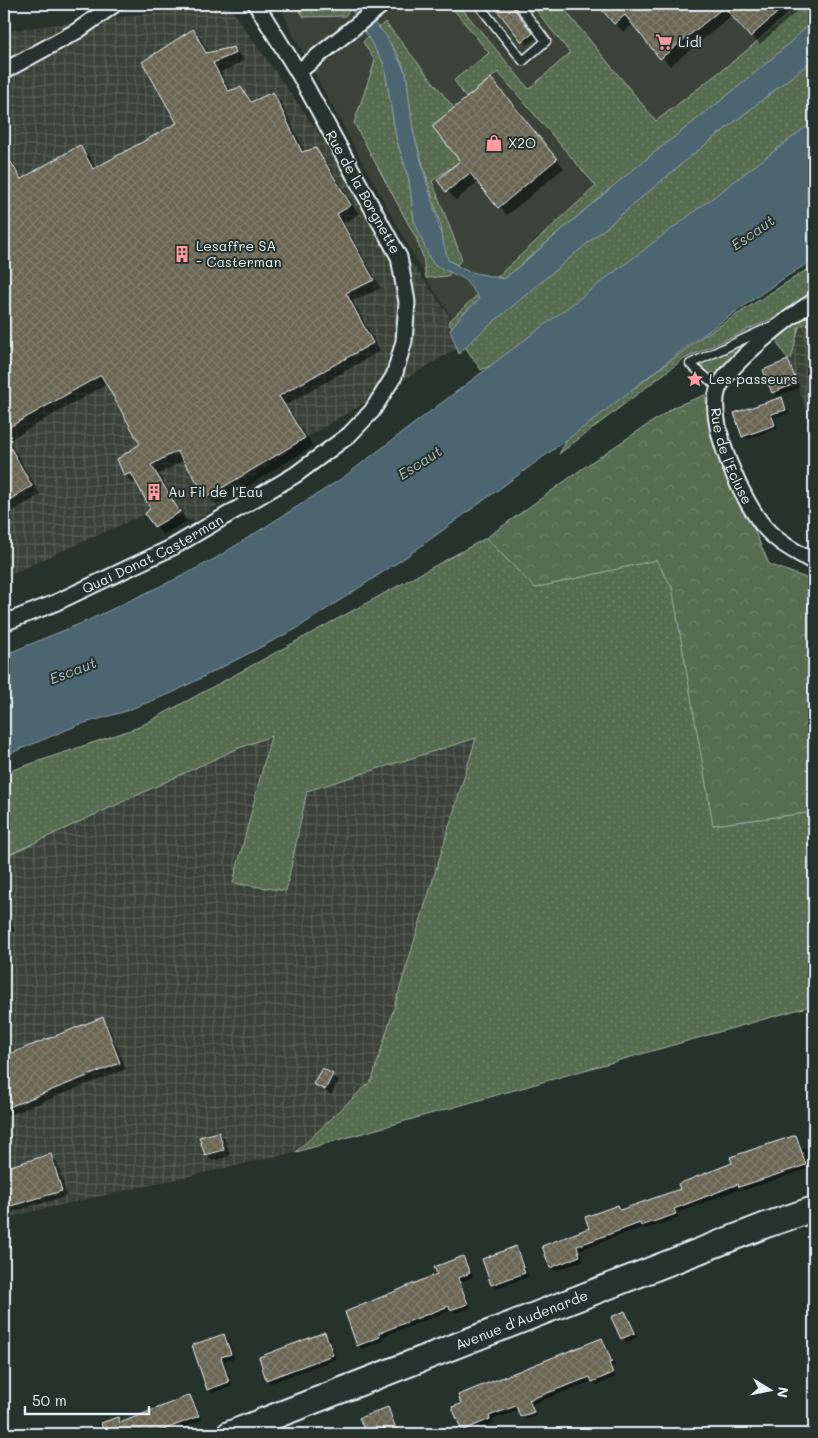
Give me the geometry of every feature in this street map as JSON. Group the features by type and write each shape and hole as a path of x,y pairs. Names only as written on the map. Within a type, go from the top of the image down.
{"main road":[{"name":"Avenue d'Audenarde","path":"229,1434 260,1429 751,1230 814,1208"}],"street":[{"path":"4,71 77,31 115,4"},
{"name":"Rue de la Borgnette","path":"256,4 298,72 399,258 407,302 404,341 394,376 372,411 349,435 295,475"},
{"path":"298,72 383,4"},
{"name":"Rue de l'Ecluse","path":"814,301 783,322 726,376 718,388 717,417 723,447 730,466 757,518 781,542 814,562"},
{"name":"Quai Donat Casterman","path":"4,623 55,603 173,547 295,475"}],"lane":[{"path":"478,4 523,61 546,41 518,4"},
{"path":"718,388 690,364 757,331 783,322"}],"shaded area":[{"name":"Lesaffre SA - Casterman","path":"227,4 468,342 305,438 197,521 145,514 4,577 4,31"},
{"path":"280,4 814,4 814,31 459,328 426,278 290,29"},
{"path":"814,318 814,430 790,366 799,327"},
{"path":"271,736 233,883 286,891 307,791 476,738 372,1080 296,1152 4,1218 4,857 234,750"}],"green space":[{"path":"295,4 337,4 339,7 350,9 345,16 304,17"},
{"path":"449,4 458,4 529,89 570,53 531,4 560,4 656,121 744,53 799,4 814,4 814,20 768,62 647,158 504,279 497,277 596,186 498,72 466,98 454,80 489,53"},
{"path":"385,22 454,108 432,126 460,161 432,181 462,259 457,265 448,260 445,255 441,227 413,131 406,73 397,53 379,28"},
{"path":"368,37 384,64 396,137 409,180 414,220 434,265 451,272 448,276 426,278 423,257 416,238 354,123 375,61 363,42"},
{"path":"814,59 814,121 496,363 481,370 465,347 471,341 691,156"},
{"path":"814,265 814,318 799,327 791,359 788,360 778,344 779,323 773,318 682,360 559,454 569,437 702,337"},
{"path":"477,295 479,300 461,316 452,328 448,322"},
{"path":"754,337 717,374 709,373 702,366 702,363 716,354"},
{"path":"705,395 713,435 769,564 814,581 814,812 713,825 672,587 656,560 535,588 486,538 593,461 676,406"},
{"path":"486,538 535,588 656,559 676,594 713,825 814,812 814,1005 296,1152 372,1080 476,738 307,791 286,891 233,883 271,736 234,750 4,857 4,773 139,727"}],"water":[{"path":"337,4 356,4 385,34 406,73 413,131 448,260 467,271 504,279 647,158 768,62 814,20 814,59 691,156 471,341 459,354 450,330 461,316 479,300 463,278 434,265 427,253 414,220 409,180 396,137 384,64 351,9 339,7"},
{"name":"Escaut","path":"814,121 814,259 686,347 591,422 406,557 296,629 172,693 123,712 78,725 4,756 4,655 89,620 182,576 216,558 341,479"}],"building":[{"path":"492,4 510,4 533,33 522,42"},
{"name":"Lidl","path":"597,4 787,4 750,37 724,7 660,59 625,15 614,24"},
{"name":"Lesaffre SA - Casterman","path":"193,29 206,53 234,47 236,53 213,63 228,91 241,87 251,102 273,92 302,152 316,148 351,205 337,214 374,280 346,293 373,343 279,396 305,438 207,497 177,451 151,465 180,512 154,527 145,514 150,508 131,473 124,476 117,459 140,444 101,375 4,430 4,150 21,179 80,145 93,169 177,123 142,62"},
{"name":"X2O","path":"491,78 557,159 498,208 470,173 446,192 437,180 460,161 432,126"},
{"path":"788,360 797,383 772,393 763,370"},
{"path":"782,397 786,410 771,414 775,425 742,437 734,413"},
{"path":"4,436 32,486 4,503"},
{"path":"103,1017 120,1063 4,1109 4,1056"},
{"path":"322,1068 333,1074 325,1090 313,1084"},
{"path":"219,1132 224,1150 205,1155 199,1137"},
{"path":"796,1135 806,1165 739,1187 738,1184 674,1209 676,1214 641,1226 640,1223 577,1246 580,1256 550,1268 542,1246 589,1228 585,1217 618,1205 620,1210 680,1189 678,1184 732,1163 730,1157"},
{"path":"51,1154 62,1191 4,1208 4,1168"},
{"path":"516,1246 525,1273 491,1285 482,1259"},
{"path":"463,1256 470,1273 458,1278 468,1304 450,1310 449,1306 379,1333 380,1337 357,1346 345,1312 437,1274 434,1267"},
{"path":"625,1311 635,1333 621,1339 611,1317"},
{"path":"325,1332 333,1355 266,1380 259,1357"},
{"path":"224,1334 231,1354 221,1357 229,1382 207,1390 192,1345"},
{"path":"602,1338 612,1362 609,1363 613,1373 592,1382 590,1377 529,1400 534,1412 520,1417 516,1406 489,1416 490,1419 462,1431 452,1407 461,1404 458,1395"},
{"path":"190,1395 199,1416 153,1434 94,1434 103,1430 101,1423 118,1417 120,1423"},
{"path":"388,1407 397,1431 389,1434 366,1434 359,1418"}],"place":[{"name":"Lidl","path":"664,42"},
{"name":"X2O","path":"494,143"},
{"name":"Lesaffre SA - Casterman","path":"182,254"},
{"name":"Les passeurs","path":"695,379"},
{"name":"Au Fil de l'Eau","path":"154,492"}]}
